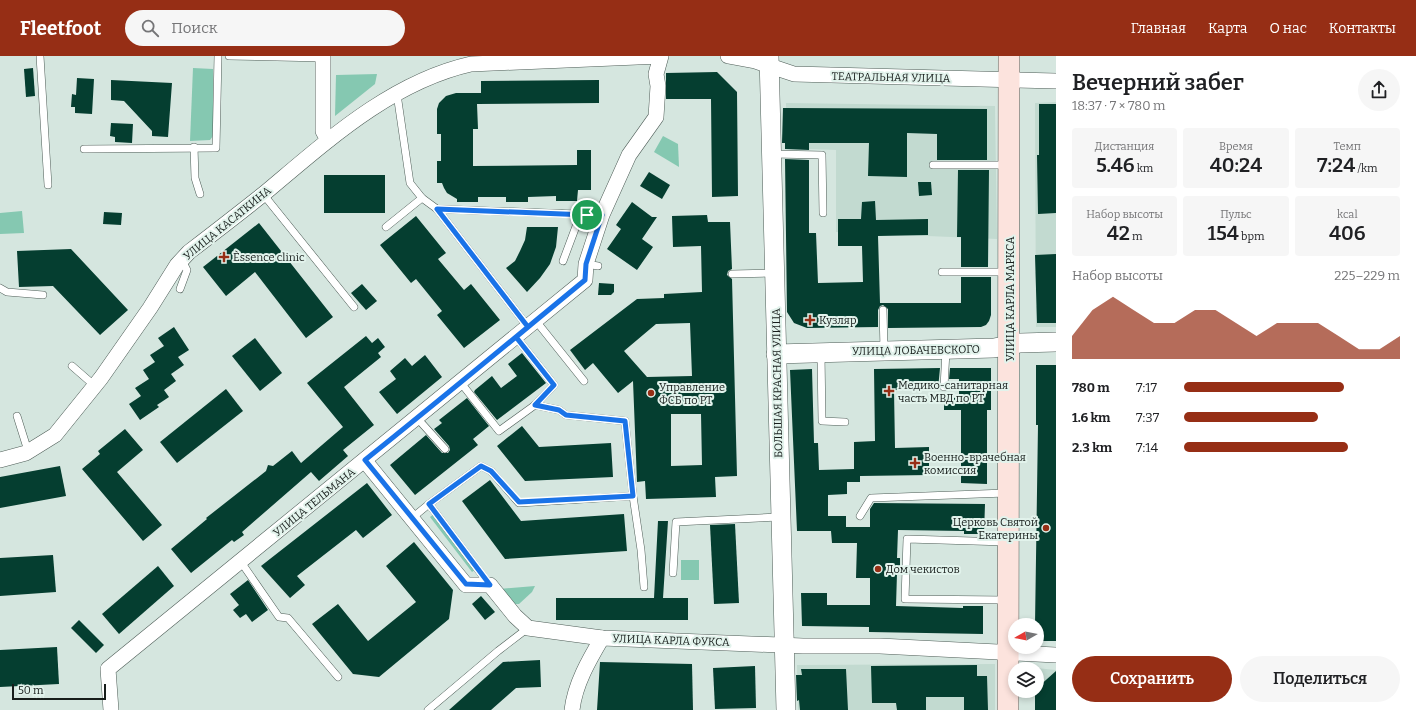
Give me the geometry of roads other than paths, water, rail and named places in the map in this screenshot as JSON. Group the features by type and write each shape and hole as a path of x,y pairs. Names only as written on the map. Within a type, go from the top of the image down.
{"main road":[{"name":"УЛИЦА КАРЛА МАРКСА","path":"1010,56 1016,80 1015,345 1020,618"},
{"name":"УЛИЦА КАРЛА МАРКСА","path":"1008,710 1017,655 1008,600 1009,493 1015,345 1010,272 1010,166 1016,80 1022,56"},
{"path":"1019,698 1019,710"}],"street":[{"path":"323,57 323,131 328,140 397,92 456,67 470,64 661,56"},
{"name":"УЛИЦА ТЕЛЬМАНА","path":"111,710 108,669 461,383 585,280 592,265 595,215 630,156 656,117 658,86 656,74 661,56"},
{"name":"ТЕАТРАЛЬНАЯ УЛИЦА","path":"728,56 769,61 794,74 1056,81"},
{"name":"БОЛЬШАЯ КРАСНАЯ УЛИЦА","path":"769,61 786,710"},
{"name":"УЛИЦА КАСАТКИНА","path":"0,460 28,451 54,435 95,386 150,308 182,259 328,140"},
{"name":"УЛИЦА ЛОБАЧЕВСКОГО","path":"776,354 820,351 946,350 1056,342"},
{"path":"365,460 466,584 490,585 514,616 528,628"},
{"name":"УЛИЦА КАРЛА ФУКСА","path":"528,628 602,638 784,645 880,646 1017,655 1056,655"},
{"path":"572,710 573,700 587,663 602,638"}],"lane":[{"path":"40,56 48,185"},
{"path":"84,149 216,148 218,56"},
{"path":"229,56 307,59 323,57"},
{"path":"397,92 410,183 422,198 437,209 532,324 584,381"},
{"path":"194,147 195,178 200,194"},
{"path":"771,154 822,155 823,213"},
{"path":"933,165 1010,166"},
{"path":"263,194 354,307"},
{"path":"386,227 422,198"},
{"path":"437,209 595,215"},
{"path":"563,261 578,221 595,215"},
{"path":"180,289 187,270 182,259"},
{"path":"942,272 1010,272"},
{"path":"732,274 774,273"},
{"path":"0,288 7,292 43,295"},
{"path":"883,310 884,350"},
{"path":"461,383 499,431 535,405 554,385 516,337"},
{"path":"944,387 946,350"},
{"path":"820,351 822,421 845,422"},
{"path":"72,366 95,386"},
{"path":"535,405 559,410 566,415 625,421 633,496 641,550 644,587"},
{"path":"17,416 28,451"},
{"path":"417,418 444,449"},
{"path":"412,518 481,466 491,471 519,502 633,496"},
{"path":"860,516 871,498 1009,493"},
{"path":"429,504 490,585"},
{"path":"673,573 676,522 781,517"},
{"path":"1008,600 906,599 906,547 907,539 1009,542"},
{"path":"240,562 279,617 288,618 338,677"},
{"path":"428,710 498,651 528,628"}],"place":[{"name":"Èssence clinic","path":"224,257"},
{"name":"Кузляр","path":"810,320"},
{"name":"Медико-санитарная часть МВД по РТ","path":"889,391"},
{"name":"Управление ФСБ по РТ","path":"651,393"},
{"name":"Военно-врачебная комиссия","path":"915,463"},
{"name":"Церковь Святой Екатерины","path":"1046,528"},
{"name":"Дом чекистов","path":"878,569"}]}
